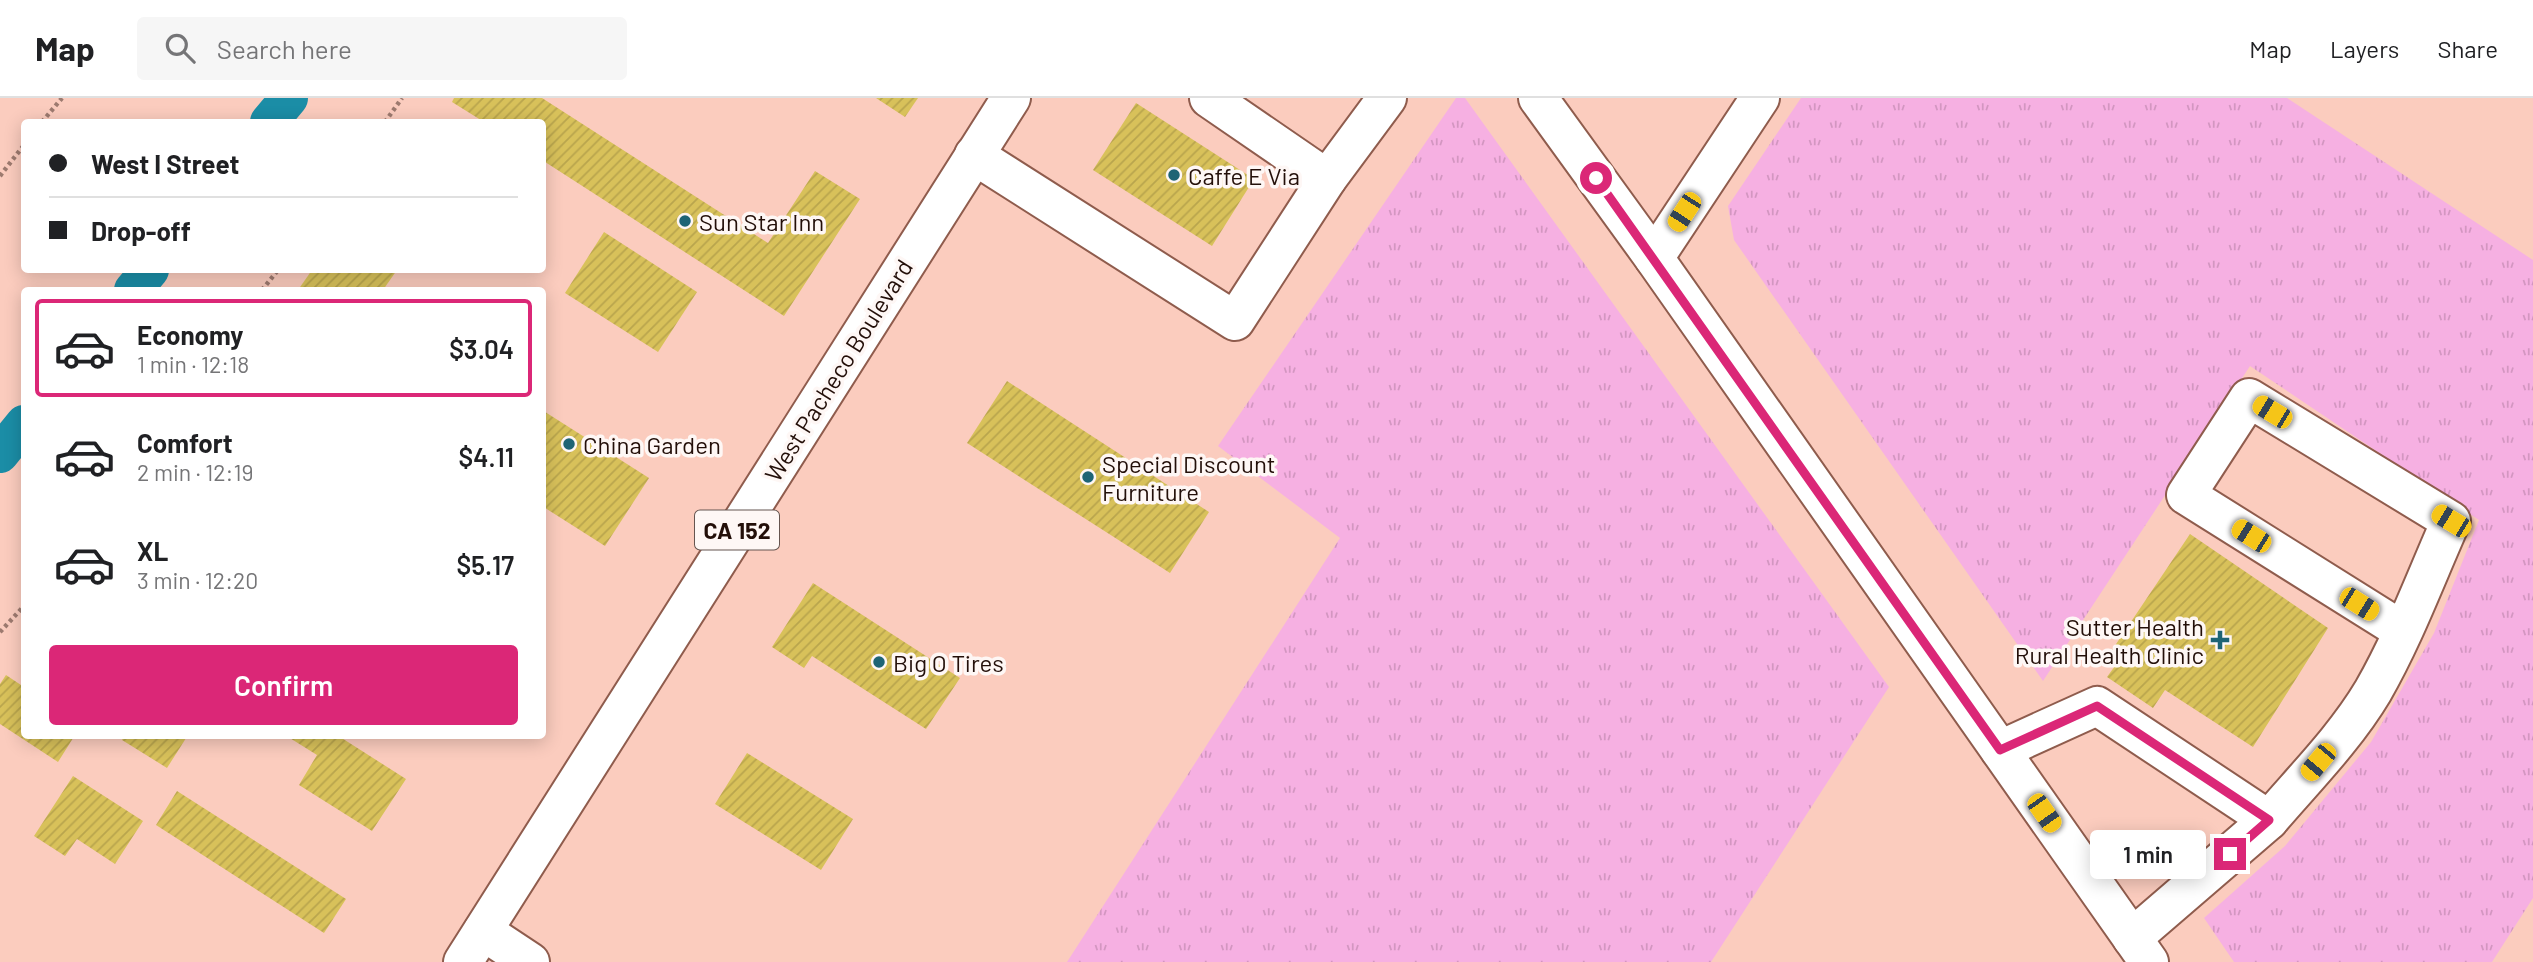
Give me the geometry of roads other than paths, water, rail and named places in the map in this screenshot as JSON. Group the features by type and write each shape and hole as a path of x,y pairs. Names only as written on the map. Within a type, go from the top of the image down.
{"main road":[{"name":"West Pacheco Boulevard","path":"473,947 1011,98"},
{"path":"1209,98 1327,179"},
{"path":"974,155 1235,321 1327,179 1387,98"},
{"path":"1538,98 1654,258 2140,950 2269,820 2335,742 2372,692 2403,631 2451,521 2249,398 2186,495 2403,631"},
{"path":"1654,258 1760,98"},
{"path":"2000,750 2097,706 2269,820"},
{"path":"473,947 530,962"}],"waterway":[{"path":"272,119 289,98"},
{"path":"136,287 147,273"},
{"path":"0,454 21,428"}],"place":[{"name":"Caffe E Via","path":"1174,175"},
{"name":"Sun Star Inn","path":"685,221"},
{"name":"China Garden","path":"569,444"},
{"name":"Special Discount Furniture","path":"1088,477"},
{"name":"Sutter Health Rural Health Clinic","path":"2220,640"},
{"name":"Big O Tires","path":"879,662"}]}
